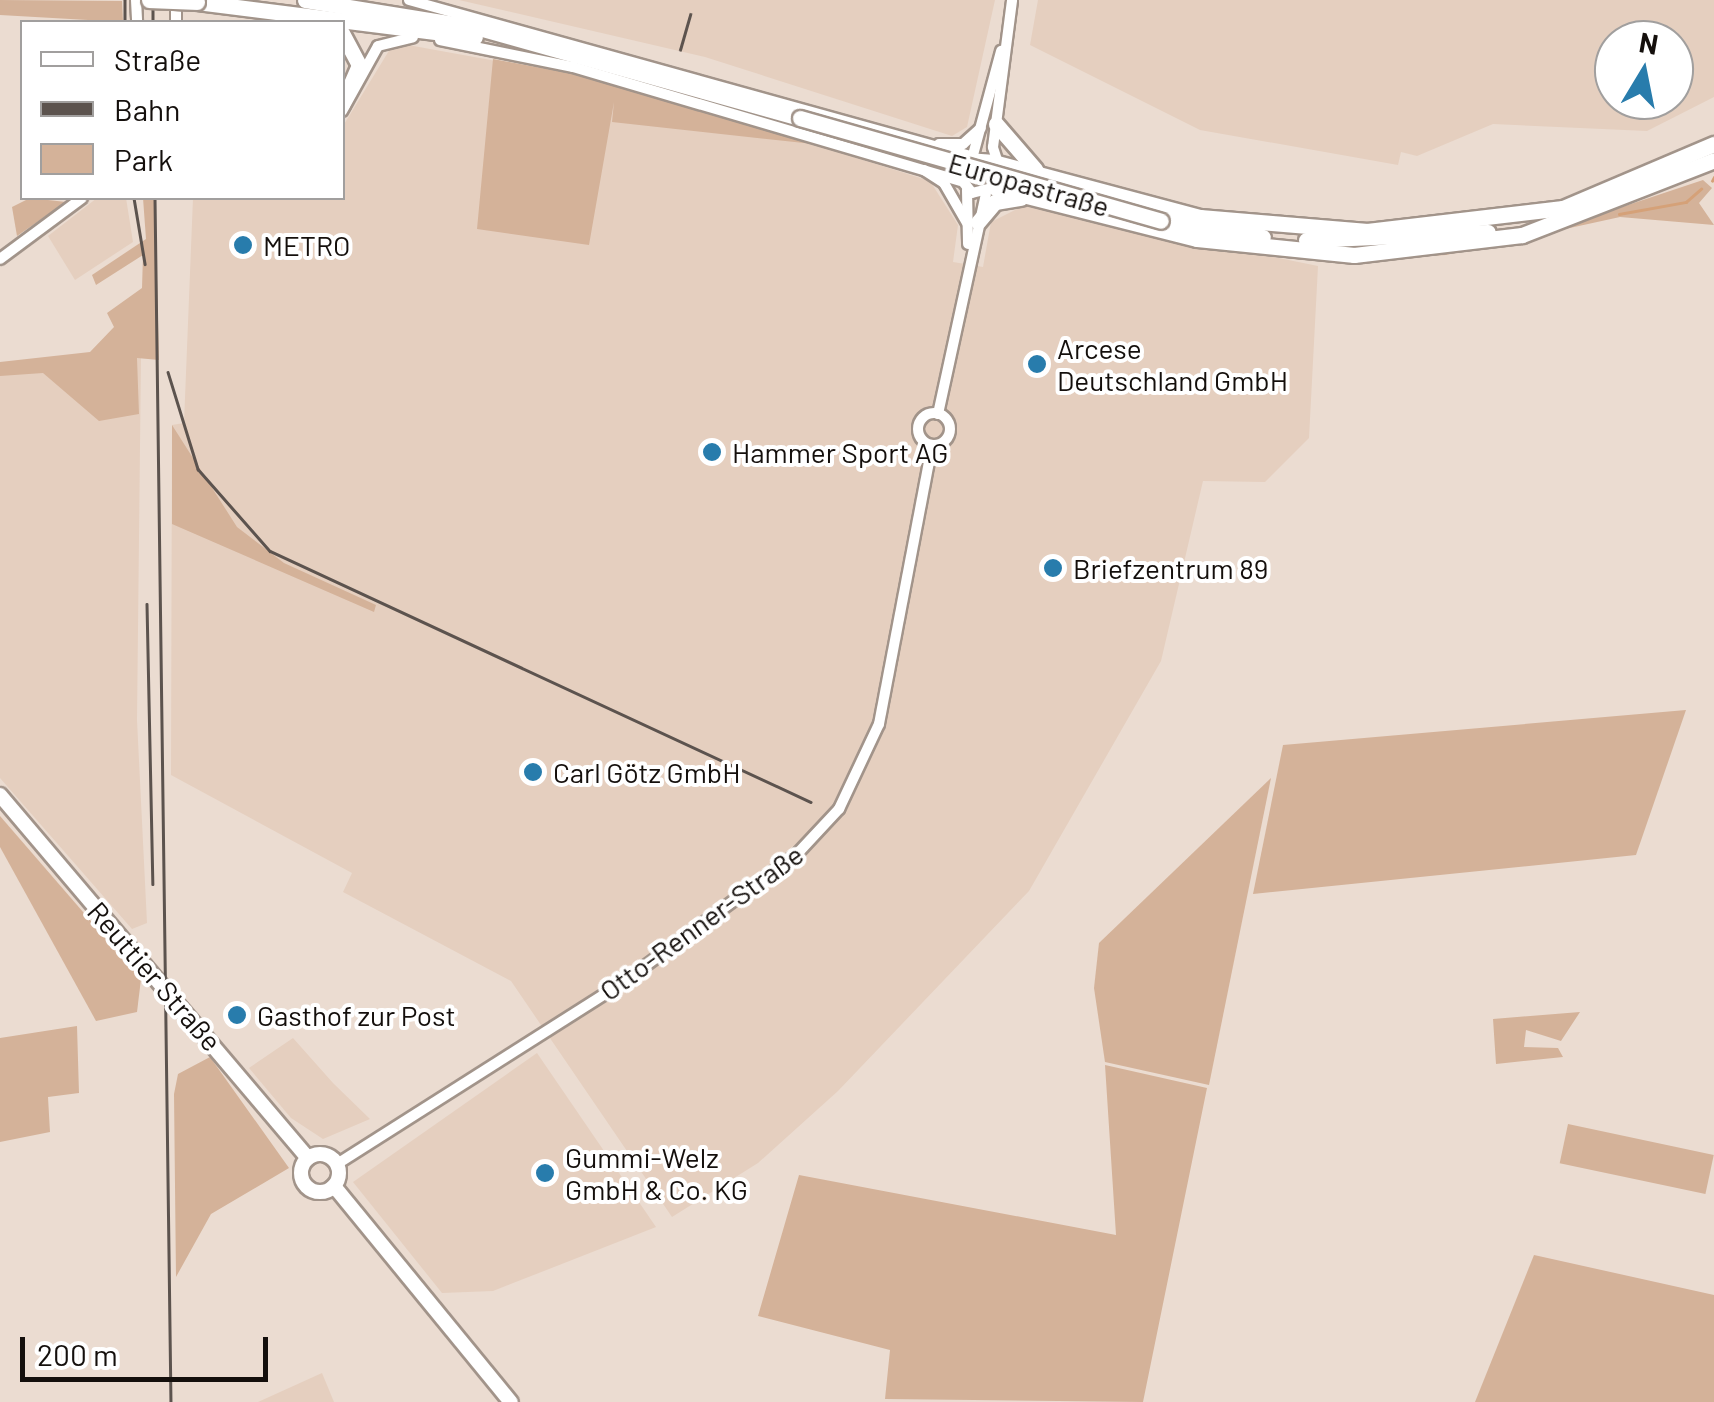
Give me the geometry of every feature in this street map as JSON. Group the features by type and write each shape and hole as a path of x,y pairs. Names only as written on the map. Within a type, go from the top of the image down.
{"highway":[{"name":"Europastraße","path":"149,0 304,7 595,62"},
{"name":"Europastraße","path":"304,7 320,1 394,10 800,118 1161,220 1314,241 1474,234 1564,214"},
{"path":"394,10 460,17"},
{"path":"379,24 452,42"},
{"path":"345,38 360,65 345,100"},
{"path":"990,124 1015,156 1046,177"},
{"path":"996,161 1200,217 1317,231 1564,214 1714,144"},
{"path":"990,191 1197,239 1310,254 1469,246 1714,160"},
{"path":"973,222 1005,198 1045,202"}],"main road":[{"name":"Reuttier Straße","path":"0,795 308,1158 306,1186 334,1186"},
{"path":"308,1158 337,1164 334,1186 512,1402"}],"street":[{"name":"Europastraße","path":"409,0 460,17 613,50 996,161"},
{"path":"964,186 971,156 990,124 1012,0"},
{"name":"Europastraße","path":"345,102 386,39 452,42 915,164 964,186 990,191"},
{"path":"922,140 956,146 990,124"},
{"name":"Otto-Renner-Straße","path":"337,1164 622,983 797,854 839,810 879,724 932,445 950,432 938,414 973,222 990,191 996,161 990,124"},
{"path":"915,164 944,183 973,222"},
{"name":"Otto-Renner-Straße","path":"964,186 973,222"},
{"path":"0,259 79,200"},
{"name":"Otto-Renner-Straße","path":"932,445 918,425 938,414"}],"shaded area":[{"path":"459,0 995,0 967,127 952,136 705,57"},
{"path":"1038,0 1714,0 1714,97 1694,107 1694,20 1594,20 1594,120 1669,120 1647,131 1493,124 1417,156 1401,152 1398,165 1200,130 1030,45"},
{"path":"408,45 618,83 930,181 958,225 953,262 983,267 991,222 1023,206 1318,266 1309,438 1265,482 1203,481 1161,661 1029,891 838,1091 758,1163 672,1217 511,981 343,892 352,873 171,775 172,425 184,423 193,200 345,200 345,123 390,49"},
{"path":"94,200 126,200 133,242 75,280 48,236"},
{"path":"141,356 137,720 147,923 132,929 0,778 0,367"},
{"path":"293,1038 370,1119 323,1139 291,1118 249,1068"},
{"path":"537,1053 656,1227 493,1291 442,1293 353,1182"},
{"path":"322,1373 334,1402 258,1402"}],"green space":[{"path":"0,0 122,1 123,20 88,20 0,15"},
{"path":"493,59 617,82 813,144 612,122 614,102 589,245 477,229"},
{"path":"1703,180 1712,188 1699,203 1714,225 1620,217 1446,255 1326,262 1562,227"},
{"path":"26,200 66,202 17,236 12,207"},
{"path":"143,200 155,200 159,360 137,358 139,414 99,421 43,373 0,376 0,362 90,352 114,327 107,313 142,288 143,255 96,285 92,275 146,239"},
{"path":"172,425 237,527 284,563 376,605 374,612 172,524"},
{"path":"1686,710 1636,855 1253,894 1283,745"},
{"path":"1271,778 1209,1085 1105,1062 1094,988 1099,943"},
{"path":"0,816 141,979 137,1012 96,1021 0,847"},
{"path":"1580,1012 1561,1041 1526,1030 1524,1047 1558,1048 1563,1057 1496,1064 1493,1019"},
{"path":"77,1026 79,1093 48,1097 50,1132 0,1142 0,1038"},
{"path":"210,1057 289,1168 211,1214 176,1277 174,1094 178,1074"},
{"path":"1105,1065 1207,1088 1143,1402 885,1399 890,1350 758,1316 799,1175 1116,1235"},
{"path":"1568,1124 1714,1155 1705,1194 1560,1163"},
{"path":"1534,1255 1714,1295 1714,1402 1475,1402"}],"waterway":[{"path":"1712,181 1714,177"},
{"path":"1619,214 1686,202 1701,189"}],"railway":[{"path":"125,0 125,20"},
{"path":"153,0 153,20"},
{"path":"680,50 690,14"},
{"path":"134,200 145,264"},
{"path":"155,200 171,1402"},
{"path":"168,372 198,469 270,551 811,802"},
{"path":"147,604 153,884"}],"place":[{"name":"METRO","path":"243,245"},
{"name":"Arcese Deutschland GmbH","path":"1037,364"},
{"name":"Hammer Sport AG","path":"712,452"},
{"name":"Briefzentrum 89","path":"1053,568"},
{"name":"Carl Götz GmbH","path":"533,772"},
{"name":"Gasthof zur Post","path":"237,1015"},
{"name":"Gummi-Welz GmbH & Co. KG","path":"545,1173"}]}
